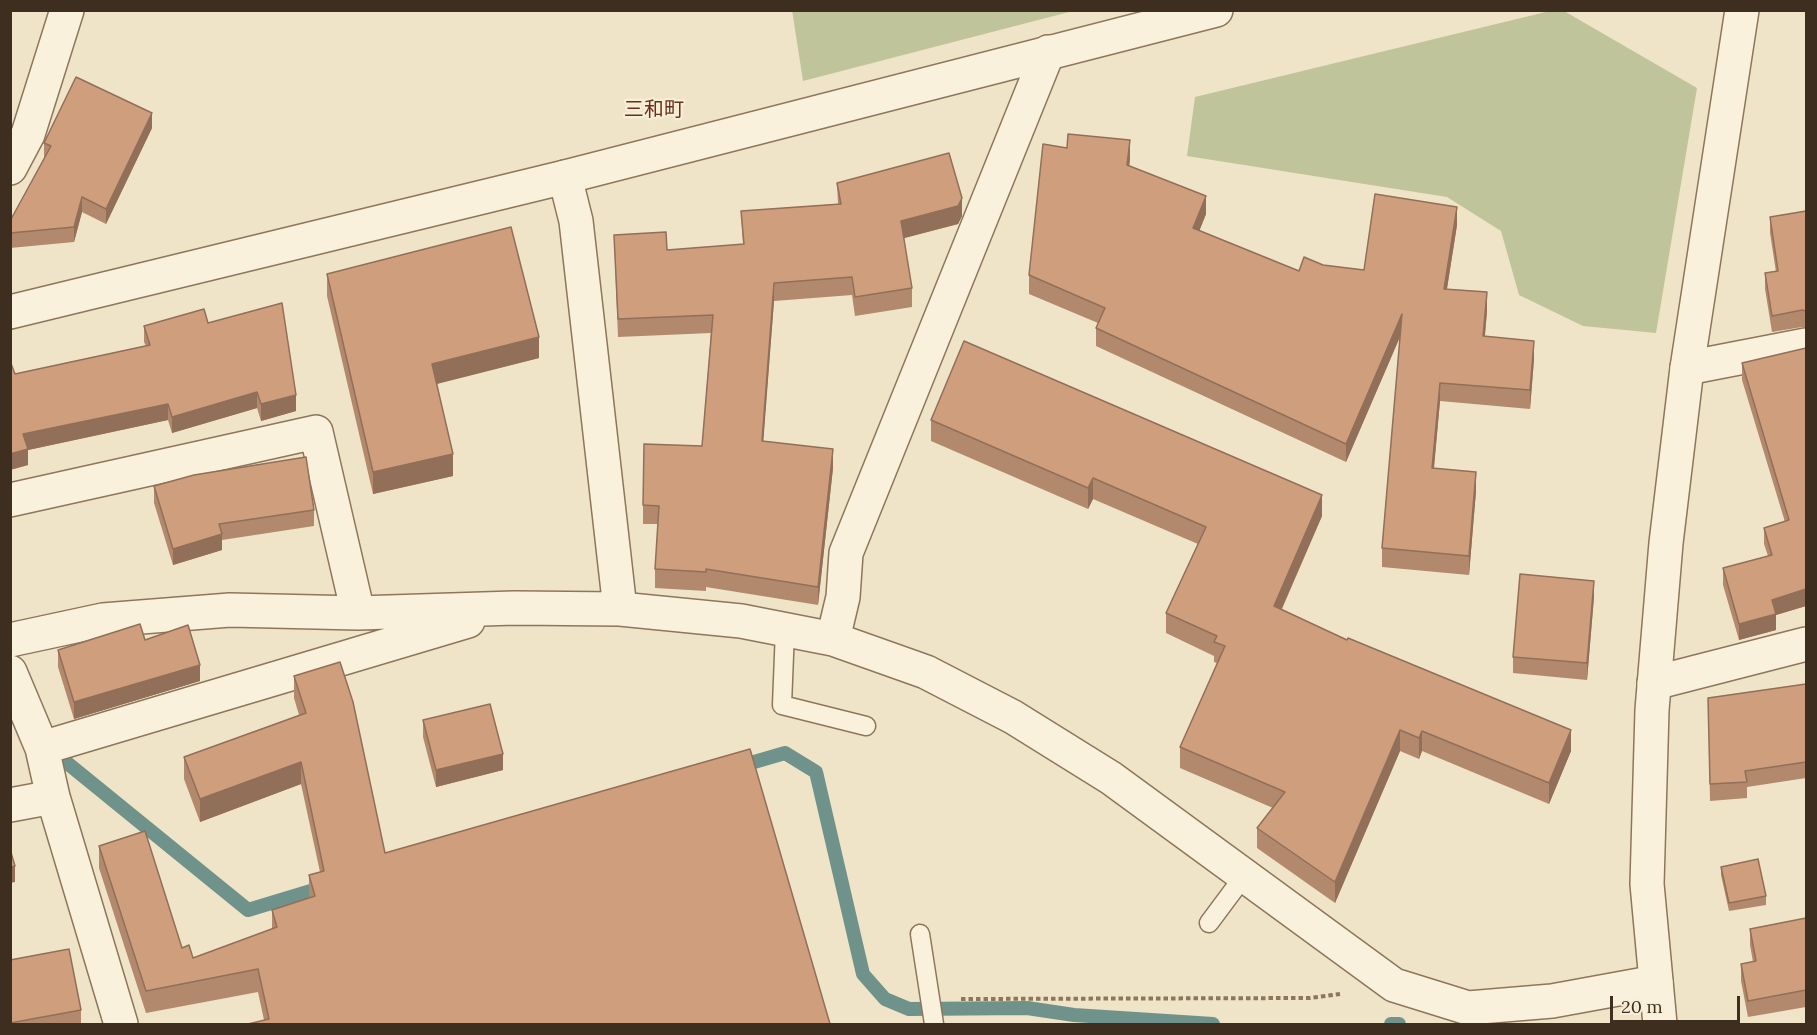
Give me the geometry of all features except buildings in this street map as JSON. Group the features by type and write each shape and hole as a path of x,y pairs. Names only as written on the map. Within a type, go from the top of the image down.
{"street":[{"path":"10,168 28,134 67,10"},
{"path":"10,312 565,177 1216,10"},
{"path":"1660,1024 1647,884 1654,683 1666,543 1687,368 1742,10"},
{"path":"833,639 843,597 846,553 1048,52"},
{"path":"565,177 576,221 620,609"},
{"path":"1687,368 1806,345"},
{"path":"10,500 316,432 358,613"},
{"path":"42,748 514,608"},
{"path":"10,640 103,620 230,610 358,613 514,608 620,609 741,621 833,639 926,672 1013,717 1111,778 1394,985 1468,1008 1552,1001 1656,982"},
{"path":"1654,683 1806,644"},
{"path":"10,672 42,748 52,797 121,1024"},
{"path":"10,805 52,797"}],"lane":[{"path":"785,630 782,705 866,726"},
{"path":"1209,923 1244,876"},
{"path":"920,934 934,1024"}],"path":[{"path":"930,999 1310,998 1394,985"}],"green space":[{"path":"792,10 1073,10 1073,11 803,81"},
{"path":"1554,10 1564,11 1697,88 1656,333 1583,326 1519,295 1501,231 1447,197 1187,156 1195,97"}],"waterway":[{"path":"50,749 248,910 324,887"},
{"path":"737,767 785,753 816,772 863,974 885,999 909,1009 1027,1008 1074,1015 1213,1024"},
{"path":"1391,1024 1399,1024"}],"district":[{"name":"三和町","path":"654,110"}]}
